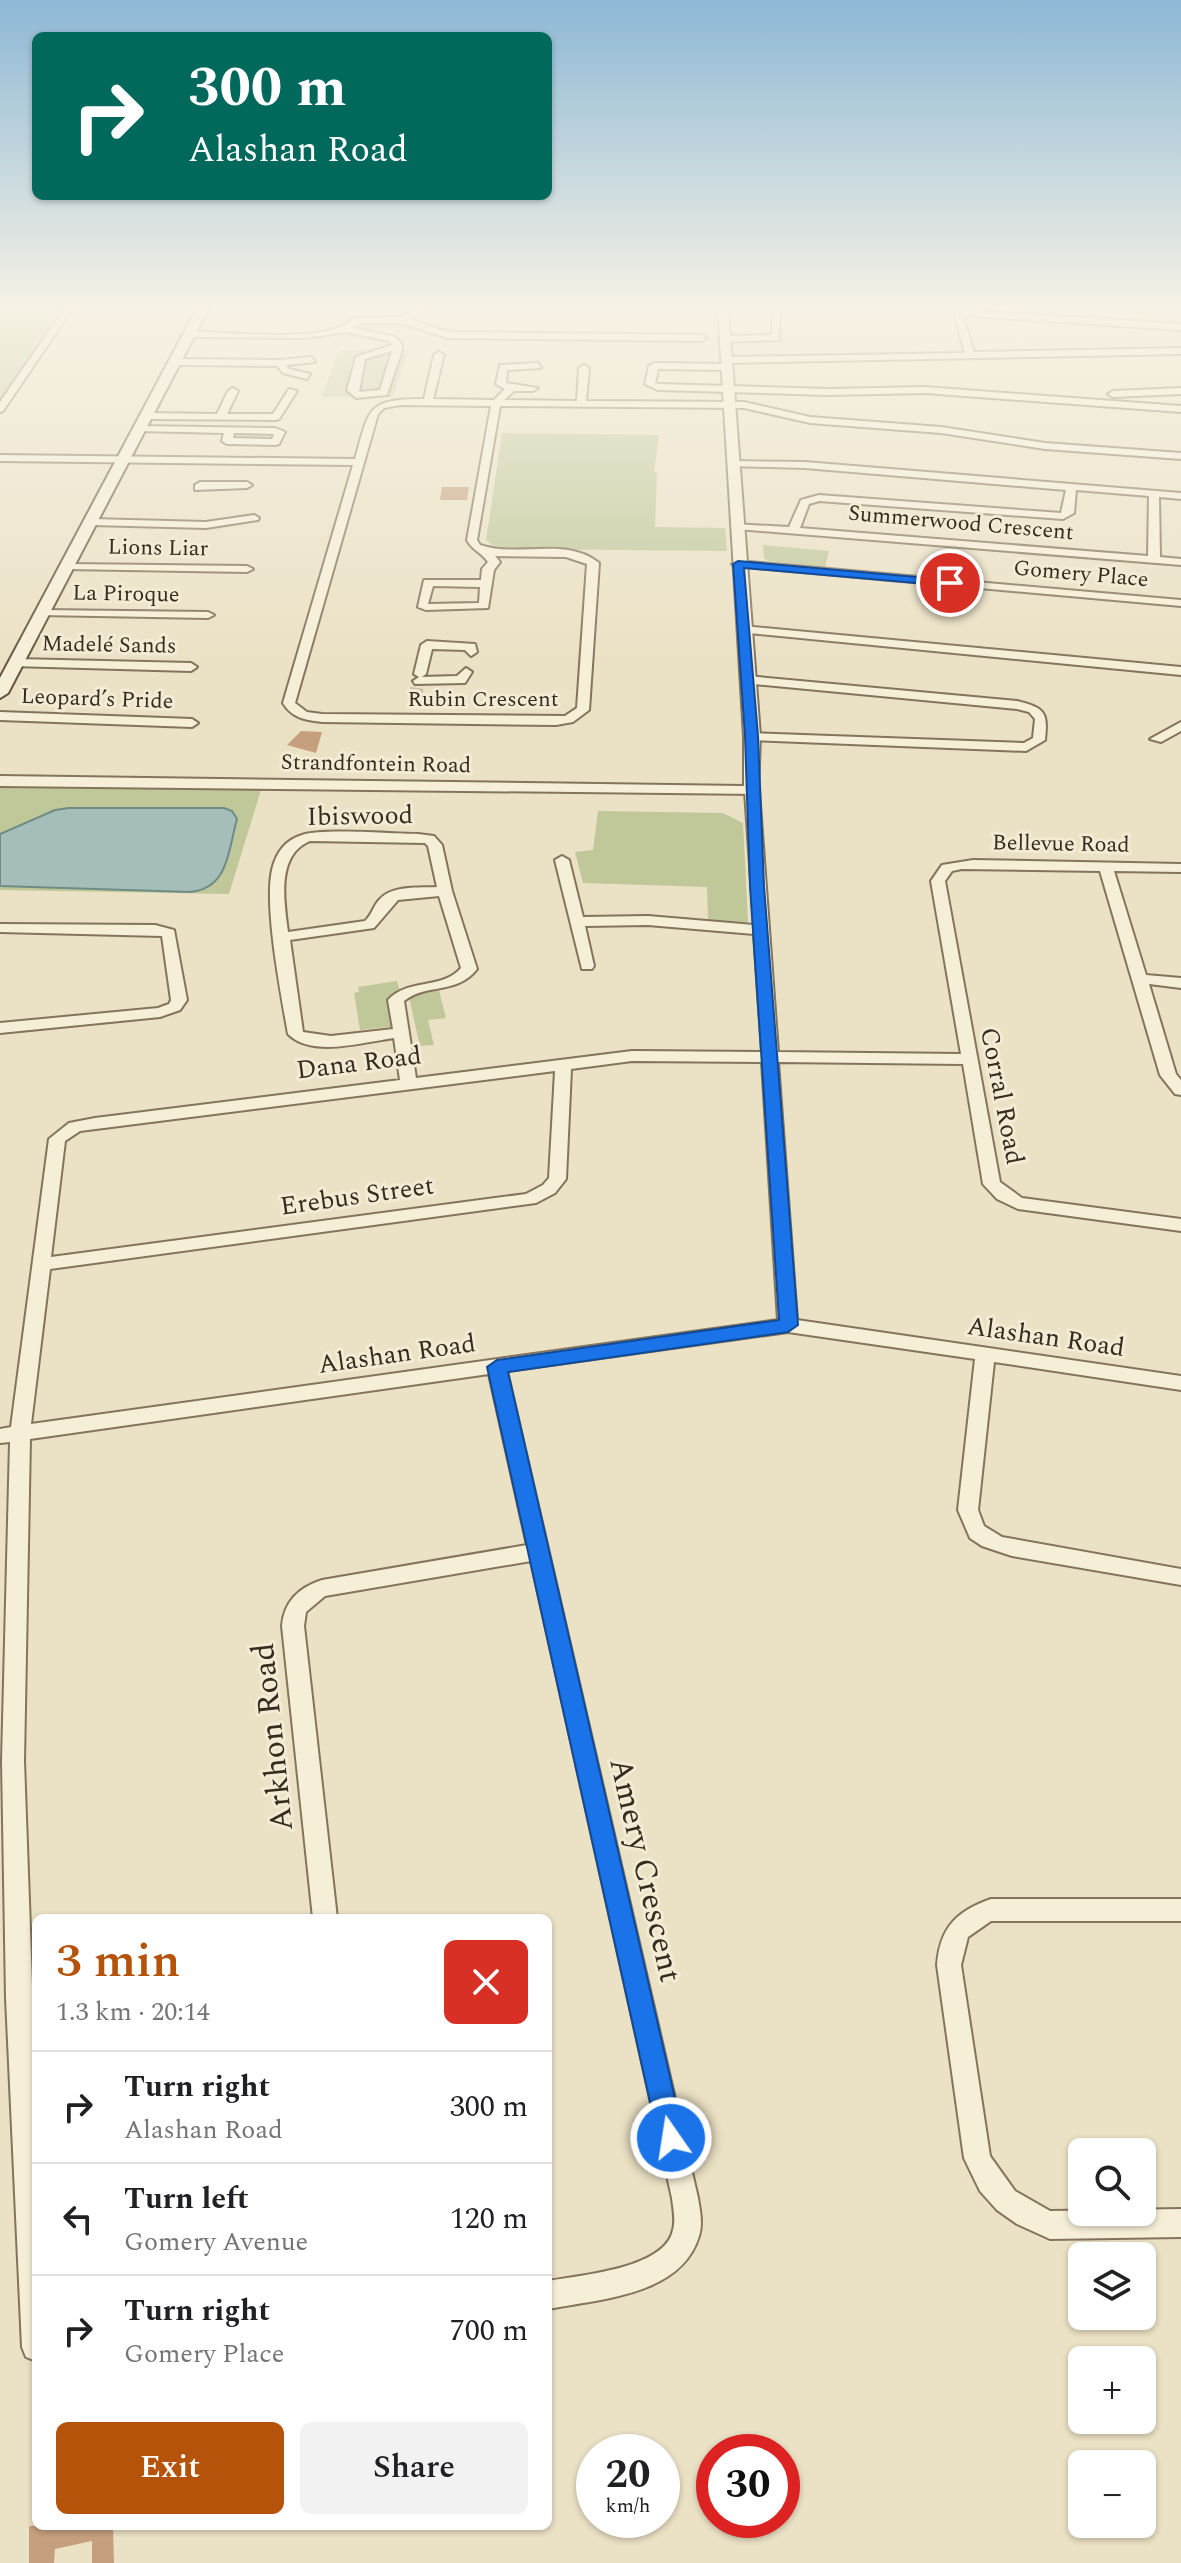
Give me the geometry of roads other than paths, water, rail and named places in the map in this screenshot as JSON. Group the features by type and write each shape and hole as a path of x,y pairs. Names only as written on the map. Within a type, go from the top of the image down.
{"main road":[{"path":"0,714 46,612 141,428"},
{"path":"0,693 21,664"}],"street":[{"path":"198,428 230,431"},
{"name":"Rubin Crescent","path":"369,428 289,703 295,712 312,718 556,721 569,719 583,710 593,563 570,555 486,551"},
{"path":"486,584 428,582 422,605 483,606 486,584 488,569 494,562 472,540 492,428"},
{"path":"731,428 788,1325"},
{"path":"910,428 1045,446 1181,456"},
{"path":"0,458 358,462"},
{"path":"197,484 246,488 257,461"},
{"name":"Summerwood Crescent","path":"734,464 805,465 1181,496"},
{"path":"794,529 805,502 819,498 1063,516 1069,513 1071,486"},
{"path":"1154,493 1154,560"},
{"path":"92,522 206,525 254,518"},
{"path":"206,525 248,534"},
{"name":"Summerwood Crescent","path":"737,526 1181,562"},
{"name":"Gomery Place","path":"738,564 1181,603"},
{"name":"Lions Liar","path":"69,567 247,569"},
{"name":"La Piroque","path":"46,612 208,615"},
{"path":"743,630 1181,671"},
{"path":"410,720 417,689 427,645 471,647 461,680 417,689"},
{"name":"Madelé Sands","path":"21,664 191,667"},
{"path":"747,680 1017,705 1033,709 1041,719 1039,740 1035,745 1026,747 752,736"},
{"name":"Leopard’s Pride","path":"0,714 192,723"},
{"path":"1156,739 1181,726"},
{"name":"Strandfontein Road","path":"0,781 752,791"},
{"name":"Ibiswood","path":"400,1033 325,1041 299,1037 282,937 277,885 287,849 300,838 429,839 436,849 445,891 469,969 458,980 409,990 398,996 395,1005 409,1083"},
{"path":"562,860 587,966"},
{"name":"Bellevue Road","path":"942,871 973,864 1181,868"},
{"path":"1106,866 1168,1075 1181,1090"},
{"name":"Corral Road","path":"942,871 938,884 992,1184 1003,1195 1028,1205 1181,1225"},
{"path":"282,937 369,925 376,921 383,906 392,897 445,891"},
{"path":"578,922 637,918 710,928 761,930"},
{"path":"0,928 163,930 172,937 179,1000 175,1007 160,1012 0,1028"},
{"path":"1139,979 1181,983"},
{"name":"Dana Road","path":"10,1435 44,1264 54,1147 57,1139 66,1132 95,1123 644,1056 968,1059"},
{"name":"Erebus Street","path":"44,1264 530,1199 549,1189 557,1179 563,1065"},
{"name":"Alashan Road","path":"10,1435 788,1325 1181,1383"},
{"path":"985,1354 968,1510 975,1531 991,1543 1012,1548 1181,1577"},
{"name":"Amery Crescent","path":"497,1367 685,2198 687,2223 678,2251 659,2269 552,2294"},
{"path":"10,1435 18,1998 32,2269"},
{"name":"Arkhon Road","path":"325,1914 293,1626 296,1610 306,1596 322,1588 537,1552"},
{"path":"1181,1910 991,1910 974,1915 958,1928 952,1938 949,1965 977,2158 983,2172 1007,2202 1031,2219 1050,2225 1181,2223"}],"water":[{"path":"224,808 232,811 237,819 225,866 220,876 203,889 190,892 0,886 0,834 55,810"}],"tunnel":[{"path":"416,694 417,688"}]}
